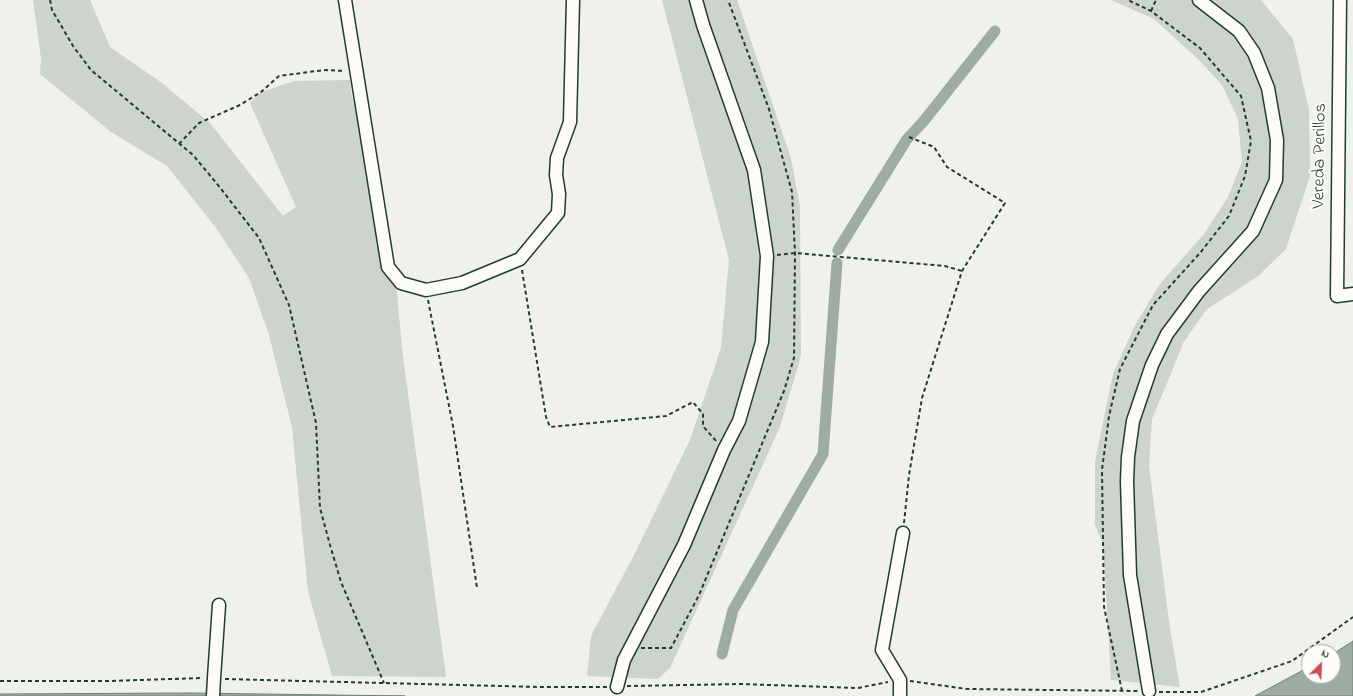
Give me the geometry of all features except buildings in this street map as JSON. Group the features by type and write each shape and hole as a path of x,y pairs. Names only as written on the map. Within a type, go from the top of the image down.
{"street":[{"path":"346,0 388,268 401,282 426,290 462,283 520,259 558,212 559,194 556,175 557,158 570,122 573,0"},
{"path":"617,687 624,660 684,545 724,450 739,421 762,342 767,256 754,170 703,25 696,0"},
{"path":"1149,691 1130,575 1127,481 1128,457 1133,421 1152,365 1167,334 1199,291 1253,231 1276,180 1276,132 1268,88 1254,53 1239,31 1198,0"},
{"name":"Vereda Perillos","path":"1340,0 1337,296 1353,294"},
{"path":"900,696 900,680 882,650 903,533"},
{"path":"213,696 219,605"}],"path":[{"path":"50,0 52,10 72,46 91,70 193,155 218,184 260,238 289,305 316,423 320,508 330,545 341,582 384,683"},
{"path":"1122,691 1104,607 1102,470 1110,416 1120,369 1153,305 1200,253 1229,216 1245,176 1250,141 1241,96 1200,48 1151,11 1128,0"},
{"path":"1151,11 1156,0"},
{"path":"179,144 199,123 240,105 261,92 279,76 324,70 357,72"},
{"path":"903,533 909,475 922,398 962,271 1005,203 947,167 934,147 909,137"},
{"path":"767,256 795,253 945,266 962,271"},
{"path":"520,259 546,418 550,427 666,416 692,402 703,414 703,426 724,450"},
{"path":"426,290 453,426 477,588"},
{"path":"0,681 109,681 214,678 532,686 617,687 741,684 858,688 900,680 967,689 1201,692 1292,661 1353,617"}],"shaded area":[{"path":"33,0 90,0 110,47 162,83 210,123 283,216 296,207 250,103 261,92 294,81 350,80 351,92 397,292 402,349 446,677 332,676 308,592 292,427 269,335 249,278 216,228 167,166 111,132 40,74 41,59"},
{"path":"662,0 737,0 791,158 800,207 801,356 780,427 670,668 658,679 587,676 591,636 634,555 690,440 721,348 729,260"},
{"path":"1111,0 1261,0 1293,39 1309,110 1310,176 1286,249 1257,277 1207,309 1183,343 1152,419 1149,466 1170,629 1180,687 1111,680 1103,544 1095,525 1095,461 1113,374 1134,327 1159,285 1204,234 1228,197 1242,162 1238,119 1222,85 1199,60 1154,19"},
{"path":"1353,641 1353,696 1255,696 1301,671 1301,684 1341,684 1341,649"},
{"path":"189,693 405,696 0,696 0,694"}],"waterway":[{"path":"838,250 907,139 923,122 995,31"},
{"path":"722,654 733,610 823,454 837,263"}]}
